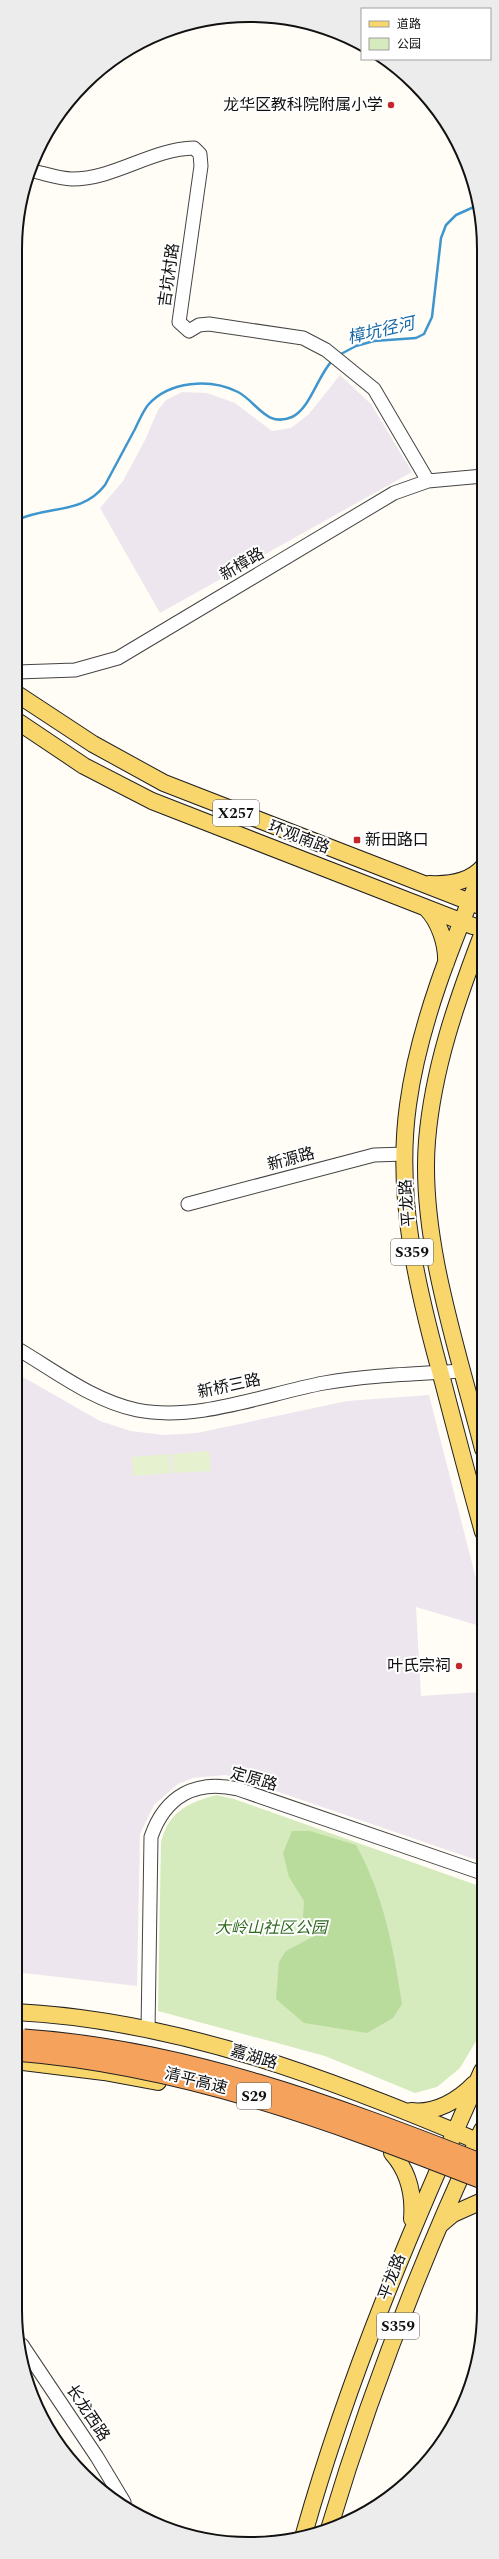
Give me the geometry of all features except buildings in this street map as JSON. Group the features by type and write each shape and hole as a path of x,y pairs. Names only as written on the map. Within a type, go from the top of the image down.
{"highway":[{"name":"清平高速","path":"22,2039 112,2049 229,2075 355,2115 477,2162"},
{"name":"清平高速","path":"22,2052 133,2066 219,2086 321,2118 477,2177"}],"main road":[{"name":"环观南路","path":"22,698 92,744 164,783 477,904"},
{"name":"环观南路","path":"22,725 84,766 152,801 477,928"},
{"path":"417,882 451,883 471,877 477,872"},
{"name":"S359","path":"463,922 477,904"},
{"path":"426,908 434,919 442,936 445,952 445,970"},
{"name":"平龙路","path":"463,922 432,1007 412,1082 405,1154 410,1238 420,1292 477,1510"},
{"name":"平龙路","path":"477,947 463,984 448,1032 436,1082 430,1115 427,1165 428,1200 436,1257 477,1426"},
{"path":"463,984 469,974 477,967"},
{"name":"嘉湖路","path":"22,2013 82,2018 148,2030 207,2044 279,2064 404,2110 455,2131 477,2137"},
{"path":"22,2062 104,2072 192,2090 280,2115 392,2153 477,2187"},
{"path":"404,2110 426,2111 445,2105 466,2092 477,2077"},
{"name":"平龙路","path":"305,2530 344,2409 411,2230 477,2081"},
{"name":"平龙路","path":"331,2522 383,2366 435,2232 477,2144"},
{"path":"392,2153 404,2168 411,2189 413,2211 411,2230 435,2232 453,2214 477,2203"}],"street":[{"name":"吉坑村路","path":"36,172 72,179 96,176 135,164 166,152 194,148 200,154 201,166 179,322 189,331 199,325 209,324 303,338 326,350 374,389 428,481"},
{"name":"新樟路","path":"22,672 75,670 118,658 394,493 428,481 477,477"},
{"name":"新源路","path":"188,1204 374,1155 405,1154"},
{"name":"新桥三路","path":"22,1351 108,1401 136,1410 165,1413 193,1411 344,1380 463,1371"},
{"name":"定原路","path":"148,2030 151,1837 163,1812 184,1794 210,1786 238,1789 477,1871"},
{"name":"长龙西路","path":"25,2350 97,2457 122,2498"}],"shaded area":[{"path":"340,375 371,404 412,472 160,613 100,508 123,481 145,440 158,410 166,400 182,392 207,393 235,403 272,431 291,428 309,414"},
{"path":"22,1376 100,1421 131,1431 164,1435 197,1433 347,1401 429,1395 477,1583 477,1625 416,1607 421,1696 477,1692 477,1860 241,1779 225,1775 193,1778 178,1784 154,1805 140,1834 137,1986 22,1973"}],"green space":[{"path":"209,1451 211,1471 173,1473 172,1454"},
{"path":"169,1454 171,1473 133,1476 132,1457"},
{"name":"大岭山社区公园","path":"216,1795 234,1799 477,1885 477,2039 460,2068 437,2087 415,2093 325,2056 158,2011 161,1842 169,1823 175,1816 188,1805"},
{"path":"292,1831 310,1831 356,1845 374,1883 391,1942 402,2004 393,2018 367,2033 304,2023 276,1999 279,1962 286,1951 314,1936 303,1917 304,1901 289,1877 283,1853"}],"waterway":[{"name":"樟坑径河","path":"339,355 356,346 374,341 416,338 424,334 432,317 441,238 446,225 456,215 473,207"},
{"name":"樟坑径河","path":"22,518 41,512 75,505 96,495 105,485 146,407 157,397 167,391 190,384 215,385 238,392 245,396 268,417 283,419 292,417 304,407 322,375 332,361"}],"place":[{"name":"龙华区教科院附属小学","path":"391,105"},
{"name":"新田路口","path":"357,840"},
{"name":"叶氏宗祠","path":"459,1666"}]}
